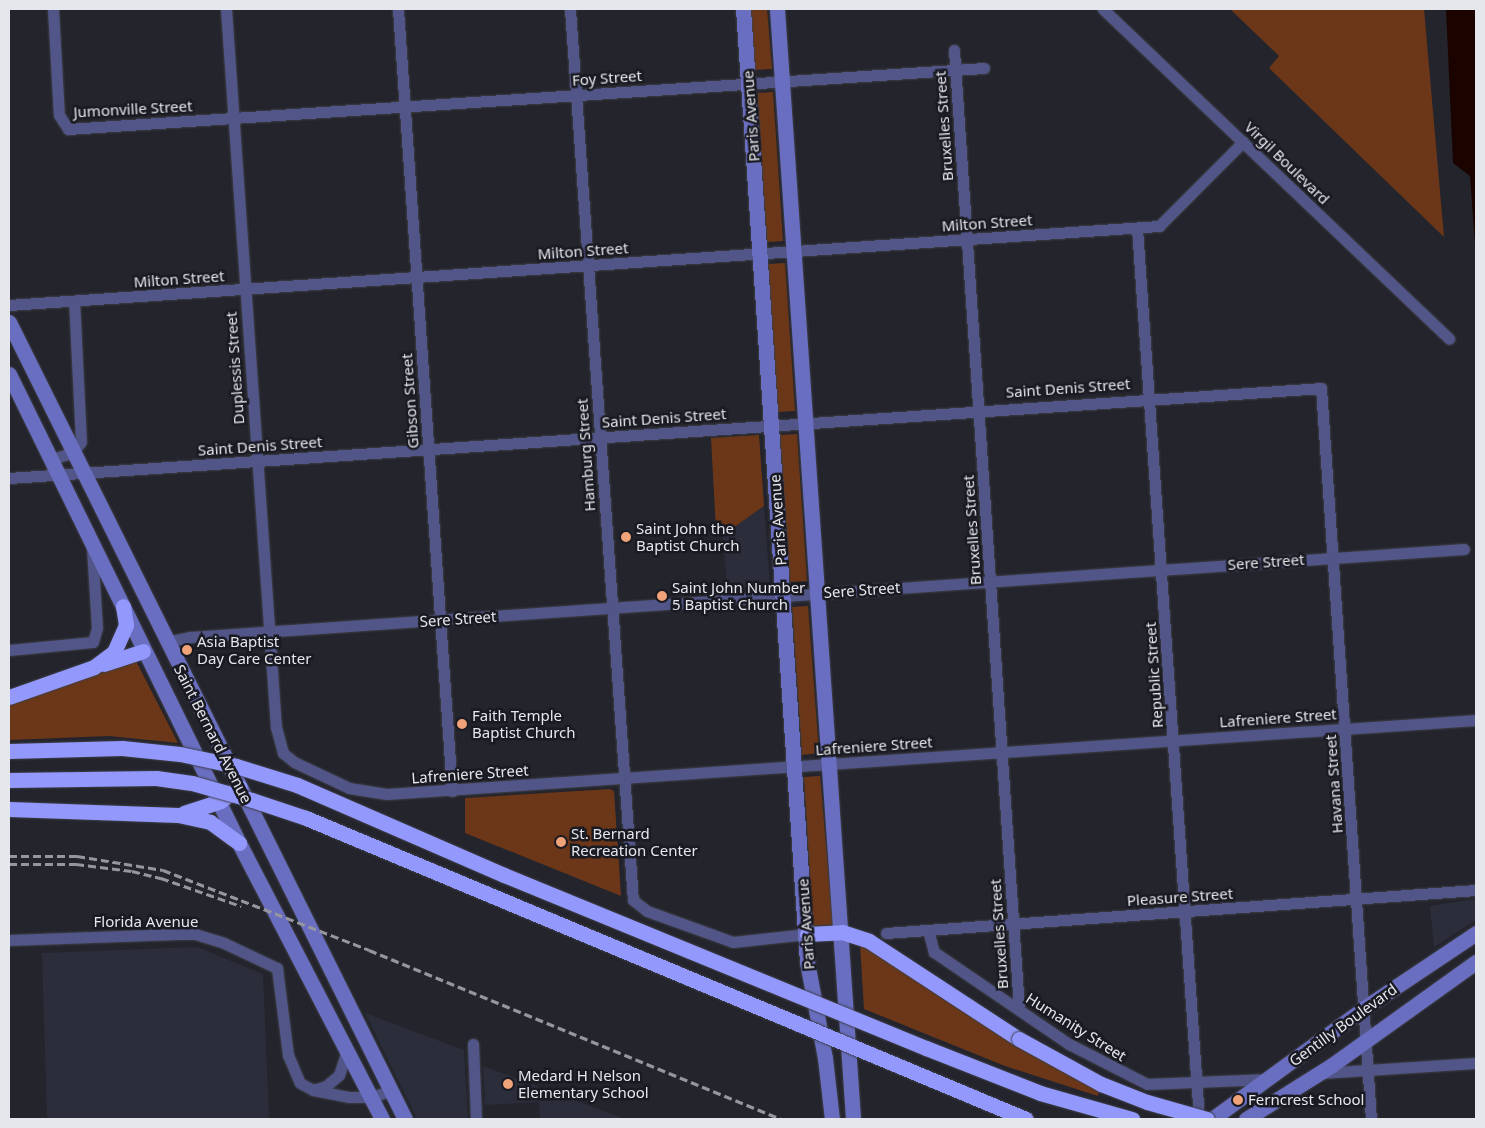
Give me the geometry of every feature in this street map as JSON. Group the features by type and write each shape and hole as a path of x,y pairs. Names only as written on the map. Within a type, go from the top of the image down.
{"highway":[{"path":"94,667 120,645 126,625 123,606"},
{"path":"9,697 143,651"},
{"path":"9,751 122,748 180,754 236,766 297,785 504,875 926,1048 1040,1093 1132,1119"},
{"path":"9,780 156,778 192,783 252,800 306,818 1026,1119"},
{"path":"178,814 220,801 240,787"},
{"path":"9,809 178,814 210,822 239,843"},
{"path":"807,934 842,932 877,946 1019,1039 1101,1084 1147,1102 1207,1119"}],"street":[{"name":"Jumonville Street","path":"53,9 59,115 68,129 233,118"},
{"name":"Duplessis Street","path":"226,9 244,289 276,726 283,753"},
{"name":"Gibson Street","path":"398,9 452,791"},
{"name":"Hamburg Street","path":"570,9 633,900 647,911 733,942 807,934"},
{"name":"Paris Avenue","path":"743,9 810,990 826,1058 832,1119"},
{"path":"777,9 842,932 853,1119"},
{"name":"Virgil Boulevard","path":"1103,9 1449,339"},
{"name":"Bruxelles Street","path":"954,50 1019,1009"},
{"name":"Foy Street","path":"233,118 984,68"},
{"name":"Milton Street","path":"9,305 1159,226 1243,142"},
{"name":"Republic Street","path":"1137,228 1199,1119"},
{"path":"51,459 72,452 79,447 82,437 74,301"},
{"name":"Saint Bernard Avenue","path":"9,322 82,473 405,1119"},
{"name":"Saint Bernard Avenue","path":"9,374 123,606 143,651 220,801 239,843 382,1119"},
{"name":"Saint Denis Street","path":"9,478 1150,398 1321,388"},
{"name":"Havana Street","path":"1321,388 1371,1119"},
{"path":"9,650 94,642 97,628 92,542"},
{"name":"Sere Street","path":"143,651 166,642 190,637 1464,549"},
{"name":"Lafreniere Street","path":"283,753 294,762 349,788 370,793 452,791 1476,720"},
{"name":"Pleasure Street","path":"886,933 1476,890"},
{"name":"Humanity Street","path":"928,930 934,952 1104,1065 1147,1084 1269,1078"},
{"name":"Gentilly Boulevard","path":"1212,1119 1364,1008 1476,933"},
{"name":"Florida Avenue","path":"9,940 195,934 224,942 277,968 291,1067 300,1082 313,1090"},
{"name":"Gentilly Boulevard","path":"1246,1119 1319,1074 1476,962"},
{"path":"473,1044 476,1119"},
{"path":"313,1090 326,1086 339,1075 347,1051"},
{"path":"1319,1074 1476,1063"},
{"path":"313,1090 371,1097 391,1091"}],"shaded area":[{"path":"750,9 767,9 772,69 754,70"},
{"path":"1230,9 1424,9 1444,237 1269,68 1279,56"},
{"path":"1446,9 1476,9 1476,259 1470,176 1453,163"},
{"path":"773,92 783,241 767,242 757,93"},
{"path":"785,263 795,411 778,412 768,264"},
{"path":"797,434 807,581 790,582 780,435"},
{"path":"759,435 764,506 723,535 716,531 711,438"},
{"path":"764,506 770,585 727,589 723,535"},
{"path":"808,606 819,753 802,755 792,607"},
{"path":"135,659 178,743 109,736 9,740 9,701"},
{"path":"820,776 833,925 813,926 804,777"},
{"path":"610,789 614,791 621,896 465,833 465,798"},
{"path":"1476,899 1476,920 1434,947 1430,906"},
{"path":"860,944 1099,1091 1098,1096 1005,1066 864,1009"},
{"path":"197,947 263,974 269,1119 47,1119 42,953"},
{"path":"365,1013 464,1050 468,1119 417,1119"},
{"name":"Medard H Nelson Elementary School","path":"483,1066 625,1119 540,1119 539,1102 485,1105"}],"railway":[{"path":"9,856 77,856 163,870 369,950 782,1119"},
{"path":"9,864 76,864 132,871 161,878 241,906"}],"place":[{"name":"Saint John the Baptist Church","path":"626,537"},
{"name":"Saint John Number 5 Baptist Church","path":"662,596"},
{"name":"Asia Baptist Day Care Center","path":"187,650"},
{"name":"Faith Temple Baptist Church","path":"462,724"},
{"name":"St. Bernard Recreation Center","path":"561,842"},
{"name":"Medard H Nelson Elementary School","path":"508,1084"},
{"name":"Ferncrest School","path":"1238,1100"}]}
